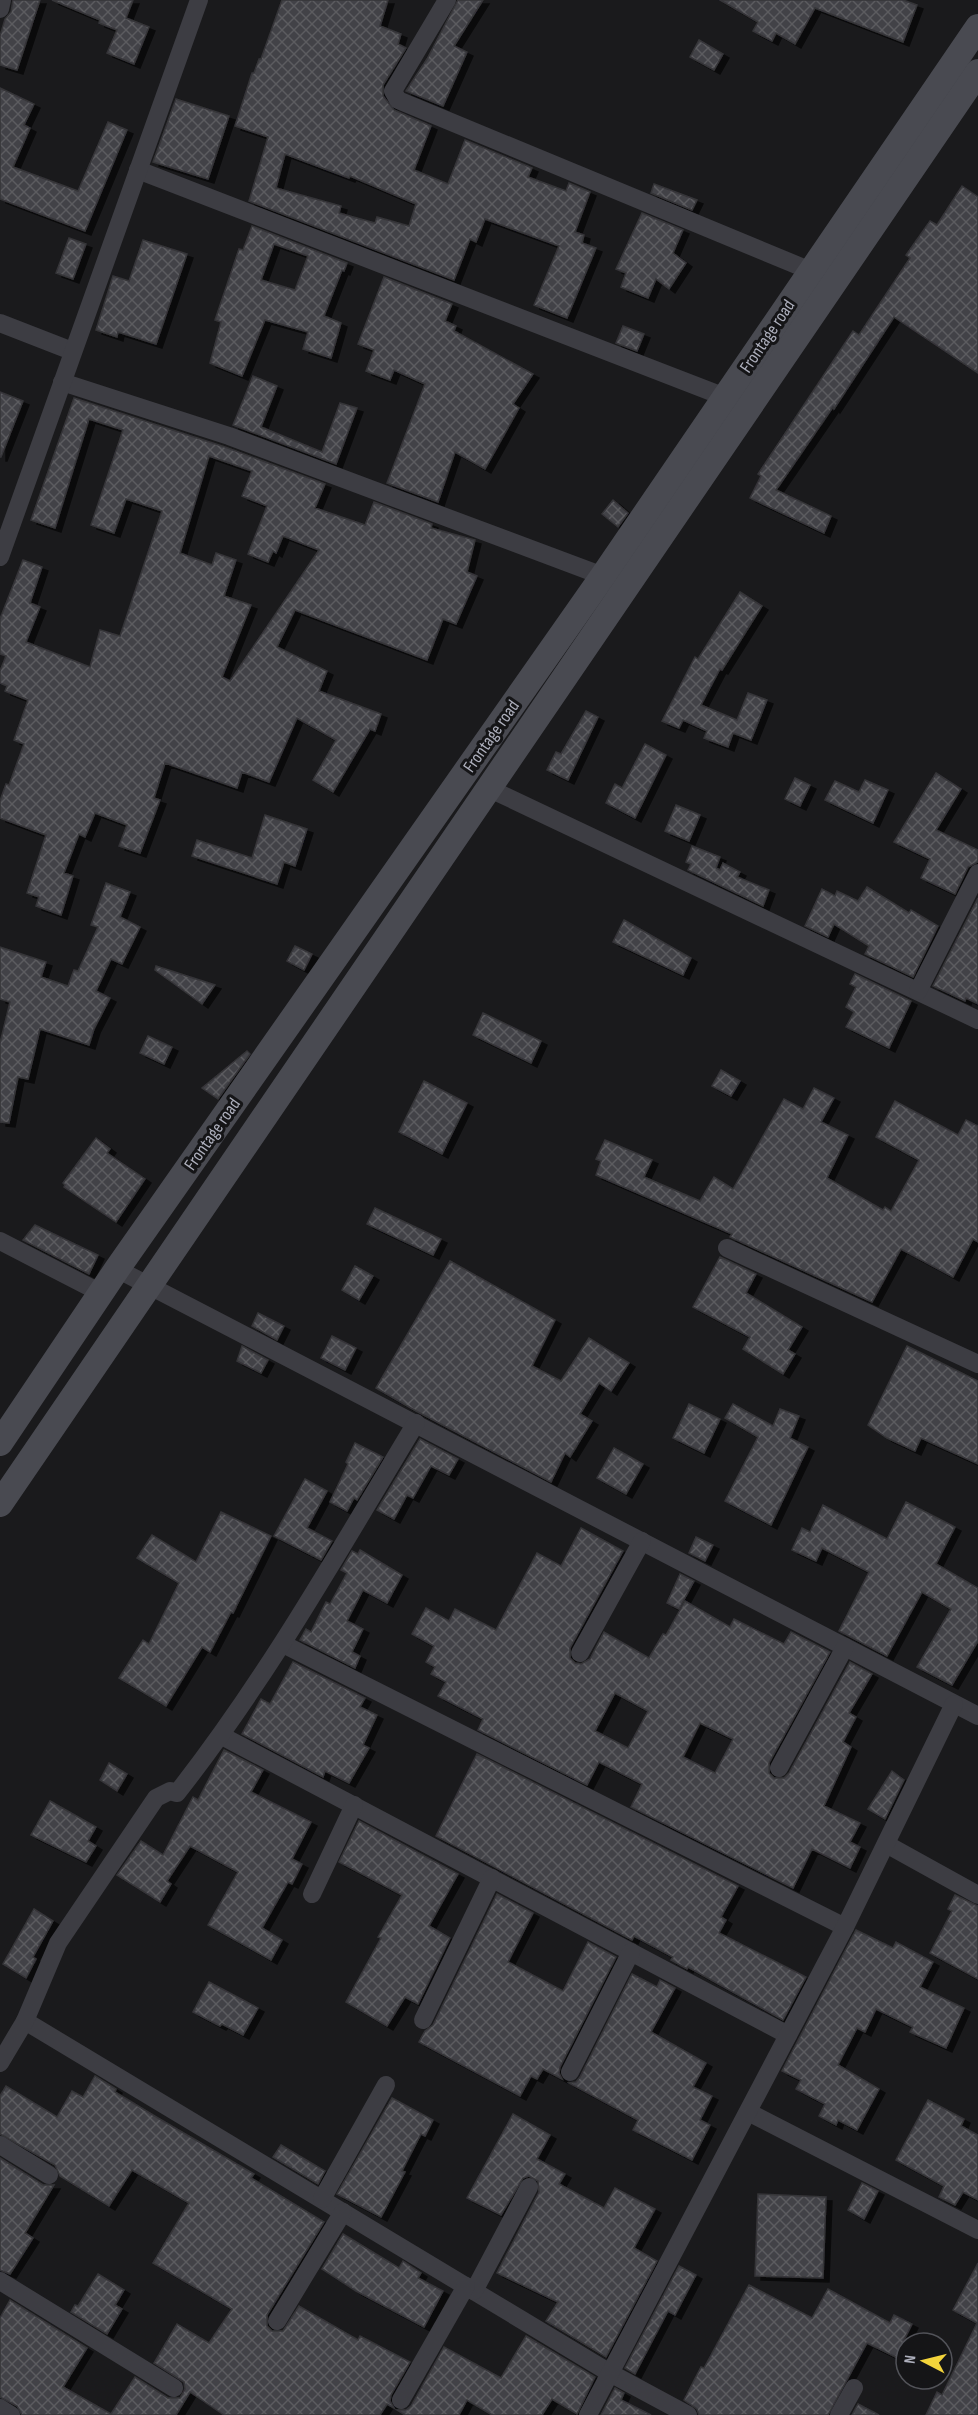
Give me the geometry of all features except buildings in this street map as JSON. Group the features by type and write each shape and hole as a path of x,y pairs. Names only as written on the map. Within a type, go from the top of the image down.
{"main road":[{"name":"Frontage road","path":"0,1443 117,1269 603,576 978,27"},
{"path":"0,1504 150,1288 488,788 978,72"}],"street":[{"path":"0,9 2,0"},
{"path":"0,556 199,0"},
{"path":"447,0 393,91 398,100 811,271"},
{"path":"138,170 725,397"},
{"path":"0,323 72,351"},
{"path":"62,382 229,436 603,576"},
{"path":"488,788 978,1020"},
{"path":"918,992 978,873"},
{"path":"0,1241 101,1293"},
{"path":"727,1248 978,1364"},
{"path":"117,1269 978,1716"},
{"path":"0,2063 25,2021 58,1942 156,1798 170,1791 177,1793 222,1736 283,1644 416,1423"},
{"path":"580,1653 642,1541"},
{"path":"283,1644 845,1927"},
{"path":"779,1768 845,1647"},
{"path":"588,2415 845,1927 954,1704"},
{"path":"222,1736 788,2035"},
{"path":"312,1894 354,1805"},
{"path":"886,1844 978,1895"},
{"path":"423,2020 492,1878"},
{"path":"570,2072 631,1952"},
{"path":"25,2021 610,2373 688,2415"},
{"path":"322,2199 386,2085"},
{"path":"748,2112 978,2230"},
{"path":"0,2145 49,2175"},
{"path":"401,2400 470,2289 529,2187"},
{"path":"277,2321 343,2212"},
{"path":"0,2281 174,2388"},
{"path":"839,2415 854,2388"},
{"path":"0,2408 11,2415"}]}
